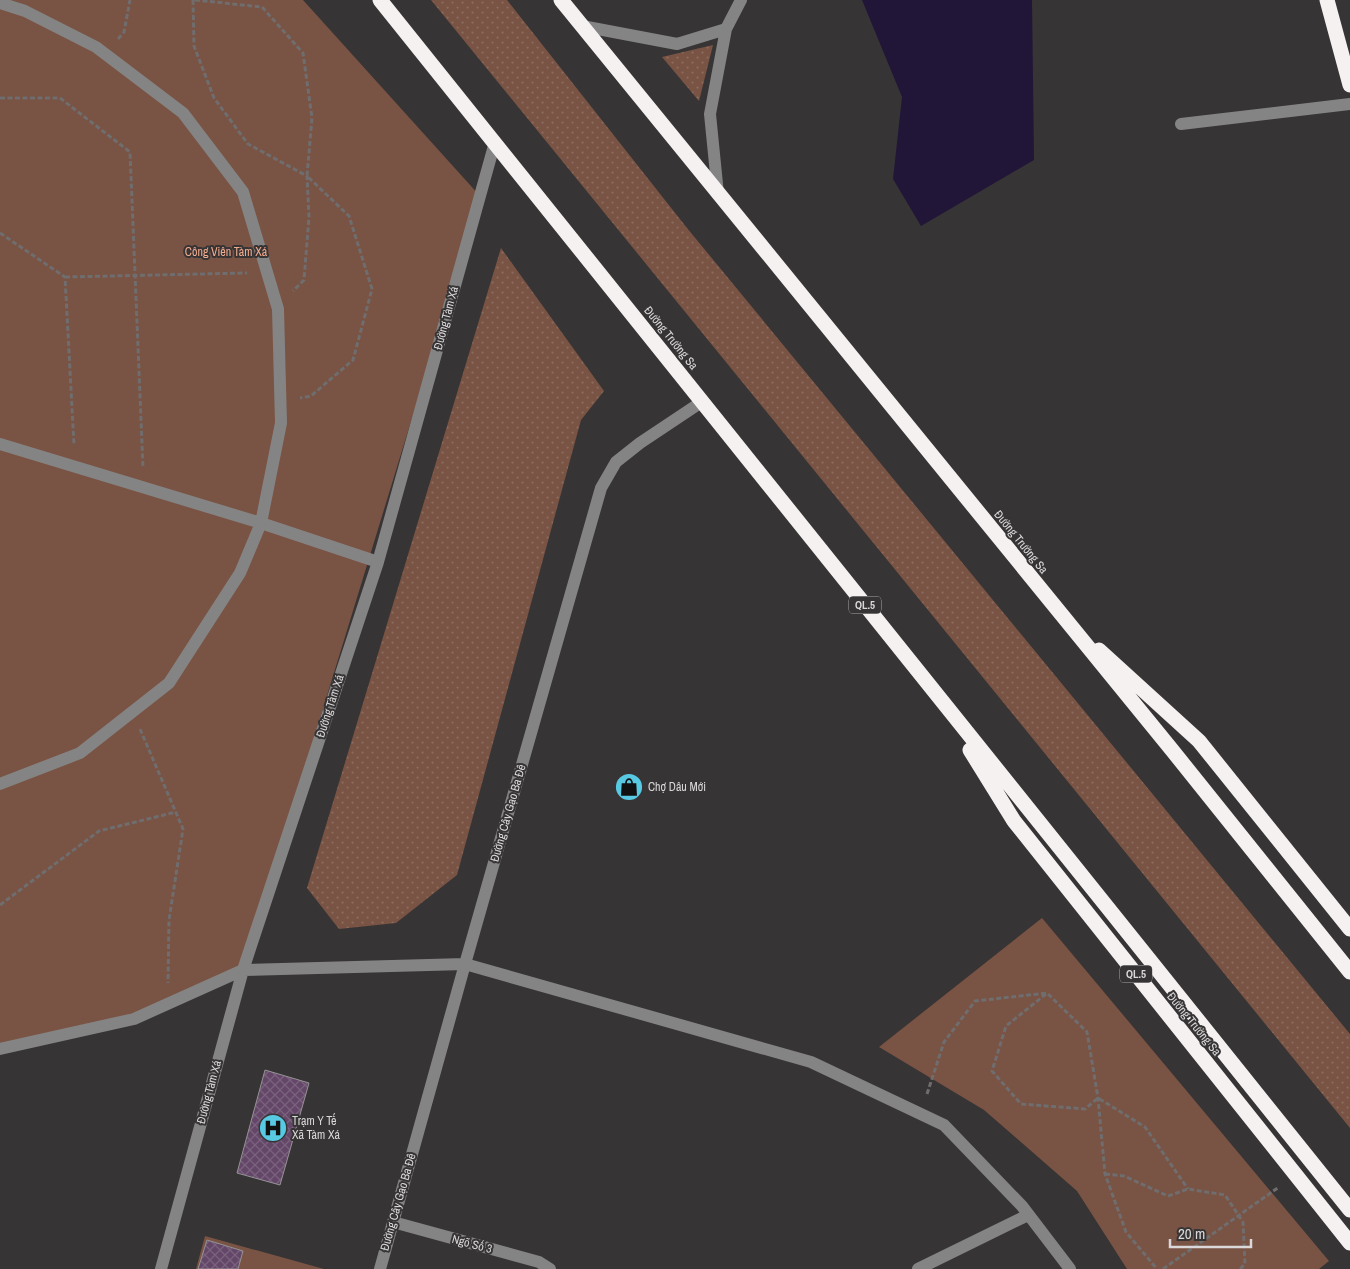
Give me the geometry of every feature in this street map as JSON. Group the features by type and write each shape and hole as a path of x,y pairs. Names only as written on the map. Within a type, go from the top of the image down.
{"highway":[{"name":"Đường Trường Sa","path":"380,0 1350,1210"},
{"name":"Đường Trường Sa","path":"561,0 1350,972"},
{"path":"1327,0 1350,85"},
{"name":"Đường Trường Sa","path":"1060,613 1198,741 1350,929"},
{"name":"Đường Trường Sa","path":"937,695 1014,821 1350,1242"}],"street":[{"path":"718,194 710,114 726,29 741,0"},
{"path":"0,3 25,11 96,47 183,113 243,192 278,309 281,423 261,523 240,573 169,683 80,753 0,784"},
{"path":"582,26 677,44 726,29"},
{"path":"1182,124 1350,104"},
{"name":"Đường Tàm Xá","path":"161,1269 243,970 378,562 495,142"},
{"name":"Đường Cây Gạo Ba Đê","path":"380,1269 601,488 616,462 640,443 703,401"},
{"path":"0,444 261,523 378,562"},
{"path":"0,1049 134,1019 243,970 465,964 811,1062 944,1125 1028,1215 1070,1269"},
{"path":"918,1269 1028,1215"},
{"name":"Ngõ Số 3","path":"393,1222 539,1262 550,1269"}],"path":[{"path":"105,54 124,32 130,0"},
{"path":"278,309 304,280 309,217 307,176 312,118 303,53 262,7 194,0 194,46 214,98 248,144 307,176 350,216 372,289 353,360 310,396 280,402"},
{"path":"0,98 60,98 130,152 144,488"},
{"path":"0,233 65,277 267,272"},
{"path":"65,277 75,467"},
{"path":"133,712 183,829 170,920 168,1004"},
{"path":"0,905 99,831 176,812"},
{"path":"920,1114 944,1042 975,1000 1047,994 1088,1032 1098,1098 1105,1174 1126,1232 1157,1269"},
{"path":"1047,994 1006,1026 992,1071 1021,1104 1085,1109 1098,1098"},
{"path":"1098,1098 1145,1127 1188,1189"},
{"path":"1105,1174 1124,1176 1168,1196 1188,1189 1224,1195 1243,1222 1245,1264 1240,1269"},
{"path":"1163,1269 1296,1175"}],"green space":[{"name":"Công Viên Tàm Xá","path":"0,0 303,0 480,196 243,970 134,1019 0,1047"},
{"path":"431,0 507,0 687,228 1350,1034 1350,1128"},
{"path":"713,45 699,101 662,57"},
{"path":"501,248 604,391 581,420 457,875 396,923 339,929 307,888"},
{"path":"1042,918 1329,1261 1319,1269 1127,1269 1077,1191 984,1110 879,1047"},
{"path":"205,1236 324,1269 196,1269"}],"shaded area":[{"path":"862,0 1032,0 1034,160 921,226 893,179 902,97"}],"building":[{"name":"Trạm Y Tế Xã Tàm Xá","path":"265,1070 309,1083 280,1185 237,1173"},
{"path":"207,1240 243,1251 238,1269 198,1269"}],"place":[{"name":"Chợ Dâu Mới","path":"629,787"},
{"name":"Trạm Y Tế Xã Tàm Xá","path":"273,1128"}]}
